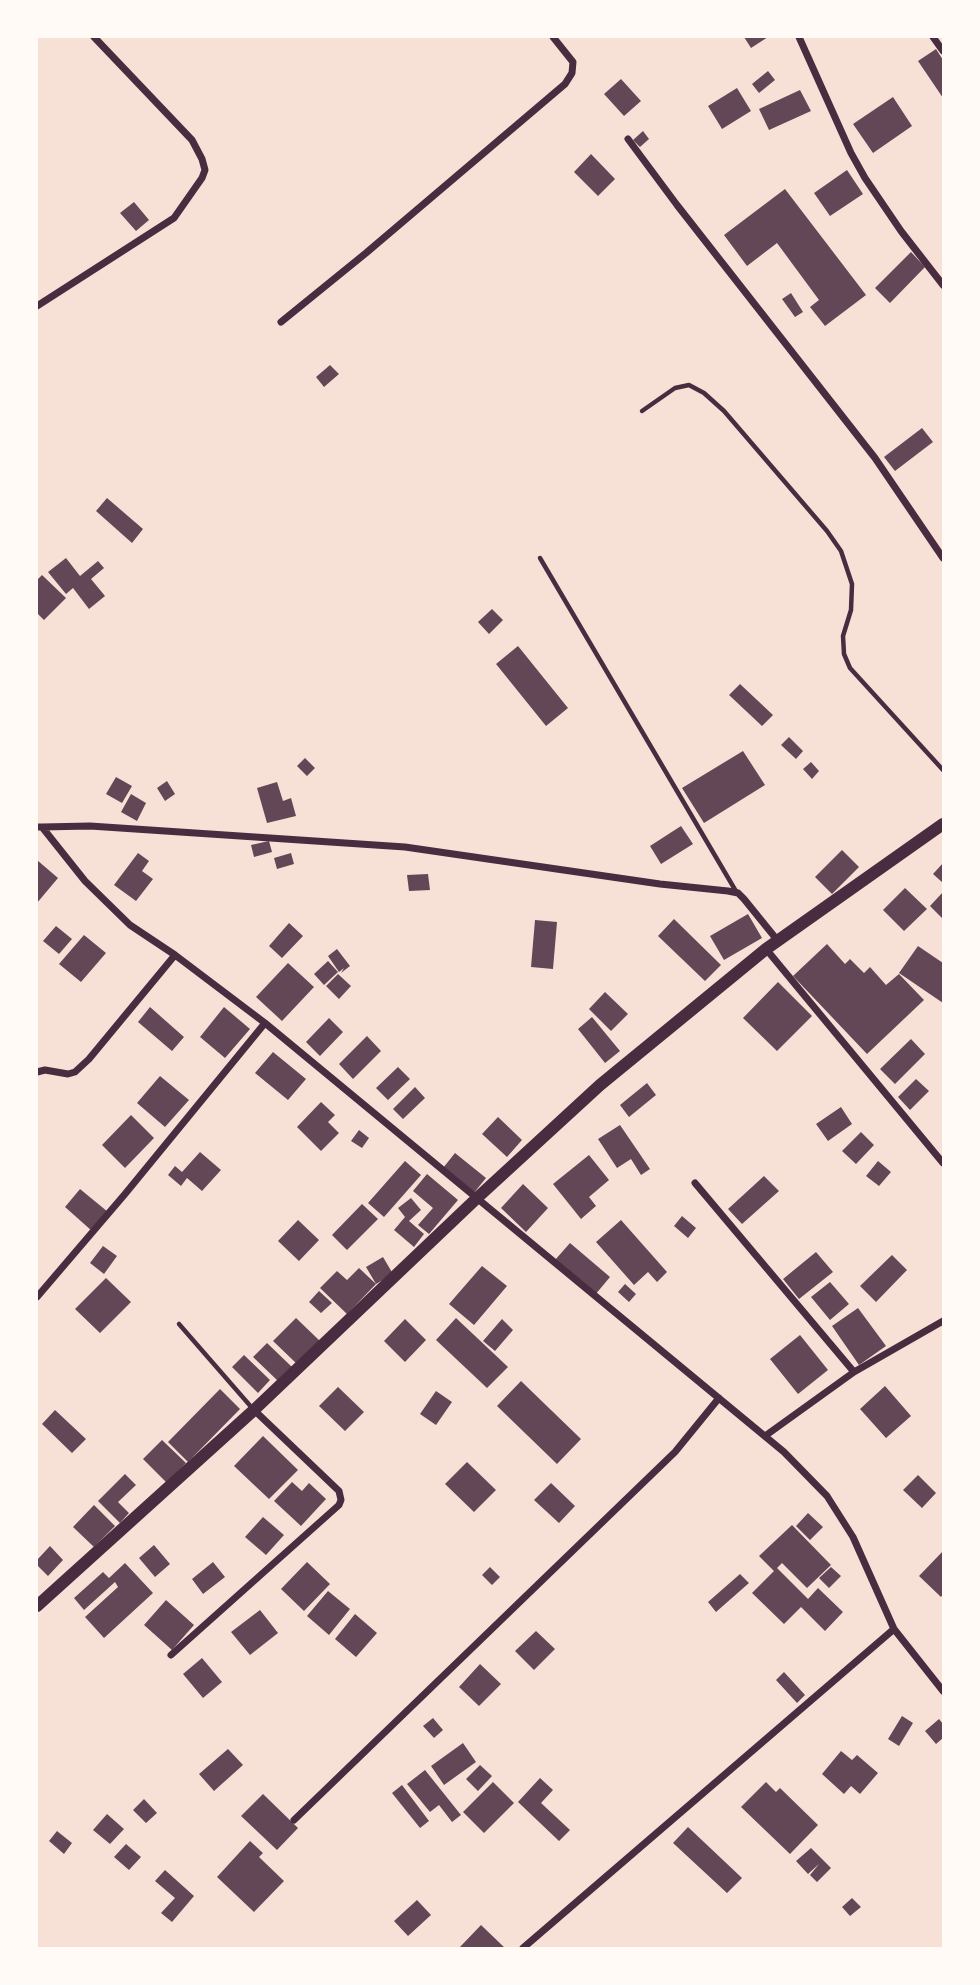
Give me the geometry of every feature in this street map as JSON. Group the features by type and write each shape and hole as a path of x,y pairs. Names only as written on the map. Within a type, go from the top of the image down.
{"main road":[{"path":"37,1606 254,1410 600,1085 766,949 943,824"}],"street":[{"path":"37,306 174,218 205,170 202,159 185,132 94,37"},
{"path":"281,322 565,84 572,74 573,62 553,37"},
{"path":"799,37 865,178 901,231 943,285"},
{"path":"933,37 943,51"},
{"path":"628,139 875,458 943,558"},
{"path":"40,827 90,826 405,847 738,893 778,941"},
{"path":"40,827 102,900 130,925 175,955 265,1024 784,1452 827,1496 853,1537 894,1629 943,1691"},
{"path":"766,949 943,1163"},
{"path":"37,1072 75,1072 89,1059 175,955"},
{"path":"37,1297 265,1024"},
{"path":"695,1183 854,1372"},
{"path":"765,1436 854,1372 943,1321"},
{"path":"294,1820 675,1452 719,1398"},
{"path":"170,1655 341,1500 339,1491 254,1410"},
{"path":"523,1948 894,1629"}],"lane":[{"path":"642,411 675,388 689,385 704,393 724,411 827,531 841,551 852,584 851,610 843,636 844,654 850,668 943,770"},
{"path":"540,558 738,893"},
{"path":"179,1324 254,1410"}],"building":[{"path":"744,37 768,37 751,48"},
{"path":"936,49 943,60 943,98 918,61"},
{"path":"768,71 775,80 759,93 752,84"},
{"path":"621,79 641,101 624,116 604,94"},
{"path":"737,88 751,111 722,129 708,106"},
{"path":"800,90 811,111 769,130 759,109"},
{"path":"893,97 912,126 873,153 853,124"},
{"path":"643,131 649,139 640,147 633,140"},
{"path":"591,154 615,179 598,196 574,172"},
{"path":"847,170 863,194 830,216 814,193"},
{"path":"785,189 866,295 825,326 810,307 819,300 777,243 747,266 724,235"},
{"path":"134,202 149,220 136,231 120,213"},
{"path":"911,252 925,267 890,303 875,288"},
{"path":"791,293 803,312 795,317 782,299"},
{"path":"330,365 339,374 324,387 316,377"},
{"path":"922,428 933,442 895,471 884,457"},
{"path":"107,498 143,529 132,543 96,511"},
{"path":"66,558 80,576 98,561 104,568 91,579 105,596 89,609 73,588 66,594 48,572"},
{"path":"42,575 66,598 44,620 37,613 37,580"},
{"path":"492,609 503,620 489,634 478,622"},
{"path":"518,646 568,708 546,726 496,664"},
{"path":"740,684 773,715 762,726 729,695"},
{"path":"789,737 803,751 796,759 781,745"},
{"path":"743,751 765,785 704,823 682,788"},
{"path":"305,758 315,768 307,776 297,766"},
{"path":"811,762 819,771 812,779 803,769"},
{"path":"116,777 132,786 122,803 106,794"},
{"path":"167,781 175,794 165,801 157,788"},
{"path":"277,782 283,801 291,798 296,816 267,823 257,788"},
{"path":"131,794 146,803 137,821 121,812"},
{"path":"681,826 693,844 661,864 650,846"},
{"path":"269,841 272,852 254,857 251,845"},
{"path":"842,850 859,867 832,894 815,877"},
{"path":"138,853 149,861 142,871 153,879 136,901 114,885"},
{"path":"291,853 294,864 277,869 274,858"},
{"path":"37,860 58,878 37,903"},
{"path":"943,863 943,883 933,874"},
{"path":"428,874 430,890 409,891 407,875"},
{"path":"905,888 927,909 904,931 883,910"},
{"path":"943,892 943,919 930,906"},
{"path":"748,914 762,938 724,960 710,936"},
{"path":"674,919 721,965 705,981 658,936"},
{"path":"535,920 557,922 553,969 531,967"},
{"path":"289,923 303,936 282,958 269,946"},
{"path":"56,926 72,939 59,954 43,941"},
{"path":"84,935 106,953 81,982 59,964"},
{"path":"827,944 845,964 850,959 864,973 870,967 886,985 899,974 924,1000 867,1054 793,976"},
{"path":"918,946 943,963 943,1003 899,973"},
{"path":"337,949 350,966 341,973 344,968 339,972 328,956"},
{"path":"328,961 338,972 324,985 314,974"},
{"path":"288,963 314,987 282,1021 256,997"},
{"path":"338,974 351,986 339,999 326,986"},
{"path":"778,982 812,1016 777,1051 743,1018"},
{"path":"605,992 628,1014 611,1031 589,1009"},
{"path":"150,1007 184,1037 172,1051 138,1022"},
{"path":"224,1007 250,1029 225,1058 200,1037"},
{"path":"592,1017 620,1051 605,1063 578,1029"},
{"path":"329,1018 343,1032 320,1056 306,1042"},
{"path":"367,1036 381,1051 353,1079 339,1064"},
{"path":"911,1039 925,1054 895,1084 880,1069"},
{"path":"273,1052 306,1079 288,1100 255,1073"},
{"path":"398,1067 410,1079 388,1100 376,1088"},
{"path":"160,1076 189,1100 165,1127 137,1103"},
{"path":"916,1079 929,1091 910,1110 898,1097"},
{"path":"647,1083 656,1095 629,1117 620,1105"},
{"path":"415,1087 425,1098 403,1119 393,1109"},
{"path":"321,1102 335,1115 328,1122 339,1133 321,1151 297,1127"},
{"path":"841,1107 852,1124 828,1141 816,1124"},
{"path":"131,1115 154,1138 125,1168 102,1145"},
{"path":"498,1117 522,1140 507,1157 482,1134"},
{"path":"620,1125 650,1169 641,1175 631,1159 617,1168 598,1139"},
{"path":"359,1130 369,1138 362,1148 351,1141"},
{"path":"861,1132 874,1145 856,1164 842,1151"},
{"path":"200,1152 221,1170 202,1191 187,1178 181,1186 168,1175 175,1166 182,1172"},
{"path":"455,1153 486,1178 473,1194 443,1168"},
{"path":"589,1155 609,1180 589,1197 596,1206 581,1219 553,1184"},
{"path":"405,1161 421,1175 384,1217 368,1203"},
{"path":"878,1161 891,1172 879,1186 866,1176"},
{"path":"427,1174 458,1200 429,1234 418,1225 433,1208 413,1191"},
{"path":"764,1176 779,1191 742,1224 728,1209"},
{"path":"523,1184 548,1208 526,1232 501,1208"},
{"path":"80,1189 108,1212 92,1231 65,1207"},
{"path":"411,1198 421,1210 409,1221 424,1234 414,1247 394,1230 405,1217 398,1208"},
{"path":"362,1204 378,1219 347,1250 332,1235"},
{"path":"682,1216 696,1228 688,1238 674,1226"},
{"path":"298,1220 319,1240 299,1261 278,1241"},
{"path":"621,1220 667,1272 657,1282 648,1272 634,1285 596,1242"},
{"path":"570,1243 610,1277 595,1295 555,1260"},
{"path":"103,1246 117,1256 104,1274 90,1263"},
{"path":"816,1252 833,1272 799,1299 783,1279"},
{"path":"892,1255 907,1270 876,1302 860,1286"},
{"path":"383,1257 393,1274 376,1284 366,1267"},
{"path":"482,1266 507,1286 474,1325 449,1304"},
{"path":"359,1268 376,1284 347,1314 320,1288 337,1271 347,1280"},
{"path":"106,1278 131,1302 100,1333 75,1309"},
{"path":"830,1282 849,1304 830,1320 811,1297"},
{"path":"625,1284 636,1294 629,1302 618,1292"},
{"path":"319,1291 332,1303 321,1313 309,1302"},
{"path":"858,1308 886,1346 859,1365 832,1326"},
{"path":"296,1318 321,1342 297,1364 273,1341"},
{"path":"456,1318 508,1367 487,1388 436,1340"},
{"path":"405,1319 426,1340 405,1362 384,1341"},
{"path":"502,1319 513,1330 495,1351 483,1341"},
{"path":"800,1335 828,1370 798,1394 770,1359"},
{"path":"267,1343 292,1367 278,1381 253,1357"},
{"path":"244,1355 270,1380 258,1393 232,1367"},
{"path":"521,1381 581,1439 557,1464 497,1406"},
{"path":"885,1386 911,1416 886,1438 860,1409"},
{"path":"338,1387 364,1412 345,1431 319,1406"},
{"path":"220,1389 240,1409 188,1462 168,1442"},
{"path":"436,1391 452,1402 436,1425 420,1414"},
{"path":"55,1410 86,1439 72,1453 42,1424"},
{"path":"263,1436 298,1470 269,1499 234,1466"},
{"path":"162,1440 186,1463 167,1483 143,1459"},
{"path":"467,1462 496,1490 474,1512 445,1484"},
{"path":"125,1474 136,1485 118,1502 129,1513 120,1523 98,1501"},
{"path":"918,1475 936,1493 922,1508 903,1490"},
{"path":"292,1482 302,1491 309,1483 326,1499 301,1526 274,1501"},
{"path":"551,1483 575,1506 559,1523 534,1500"},
{"path":"94,1505 115,1526 94,1547 73,1527"},
{"path":"808,1513 823,1527 810,1540 796,1526"},
{"path":"263,1517 284,1535 266,1555 245,1537"},
{"path":"792,1525 831,1565 807,1588 782,1563 777,1568 808,1599 818,1588 843,1612 825,1631 801,1607 784,1624 752,1593 774,1571 759,1556"},
{"path":"154,1545 170,1564 155,1577 139,1558"},
{"path":"50,1546 63,1560 48,1576 37,1565 37,1560"},
{"path":"943,1551 943,1594 941,1597 919,1576"},
{"path":"213,1562 225,1577 203,1594 192,1579"},
{"path":"307,1562 330,1584 304,1611 281,1589"},
{"path":"125,1563 153,1593 104,1638 85,1617 118,1587 115,1582 84,1610 74,1598 103,1572 109,1578"},
{"path":"490,1567 500,1577 492,1585 482,1575"},
{"path":"831,1567 841,1576 829,1588 819,1578"},
{"path":"740,1574 749,1583 716,1612 708,1602"},
{"path":"328,1591 350,1609 329,1635 307,1616"},
{"path":"166,1600 194,1625 172,1650 144,1625"},
{"path":"260,1610 278,1633 250,1655 231,1632"},
{"path":"355,1614 377,1633 356,1657 335,1639"},
{"path":"536,1631 555,1649 534,1670 515,1651"},
{"path":"202,1658 222,1682 203,1698 183,1674"},
{"path":"480,1664 501,1684 479,1706 459,1687"},
{"path":"784,1672 805,1695 797,1703 776,1680"},
{"path":"902,1716 913,1723 899,1746 888,1739"},
{"path":"433,1718 443,1730 434,1738 423,1726"},
{"path":"939,1719 943,1724 943,1738 936,1744 925,1731"},
{"path":"463,1743 476,1762 444,1785 431,1766"},
{"path":"228,1749 243,1765 214,1791 199,1774"},
{"path":"841,1751 852,1760 857,1755 878,1773 860,1794 851,1786 844,1794 822,1774"},
{"path":"480,1765 492,1776 478,1791 466,1779"},
{"path":"425,1770 461,1815 452,1822 439,1805 430,1812 407,1784"},
{"path":"540,1778 553,1790 541,1803 570,1830 559,1841 518,1802"},
{"path":"493,1782 514,1803 484,1833 463,1812"},
{"path":"766,1782 776,1792 780,1788 818,1825 790,1854 741,1807"},
{"path":"402,1785 429,1821 420,1828 392,1793"},
{"path":"263,1794 298,1828 277,1850 241,1816"},
{"path":"144,1799 157,1813 146,1823 133,1810"},
{"path":"107,1814 124,1829 110,1844 93,1830"},
{"path":"688,1827 742,1878 727,1893 673,1843"},
{"path":"57,1831 72,1843 64,1854 49,1841"},
{"path":"250,1841 263,1853 259,1857 284,1881 254,1912 217,1877"},
{"path":"126,1844 141,1857 129,1870 114,1857"},
{"path":"811,1848 831,1868 817,1882 810,1875 819,1864 808,1874 796,1861"},
{"path":"165,1870 194,1896 172,1922 161,1913 175,1898 155,1881"},
{"path":"852,1898 861,1907 850,1916 842,1907"},
{"path":"417,1900 431,1915 408,1936 394,1921"},
{"path":"481,1925 505,1948 459,1948"}]}
